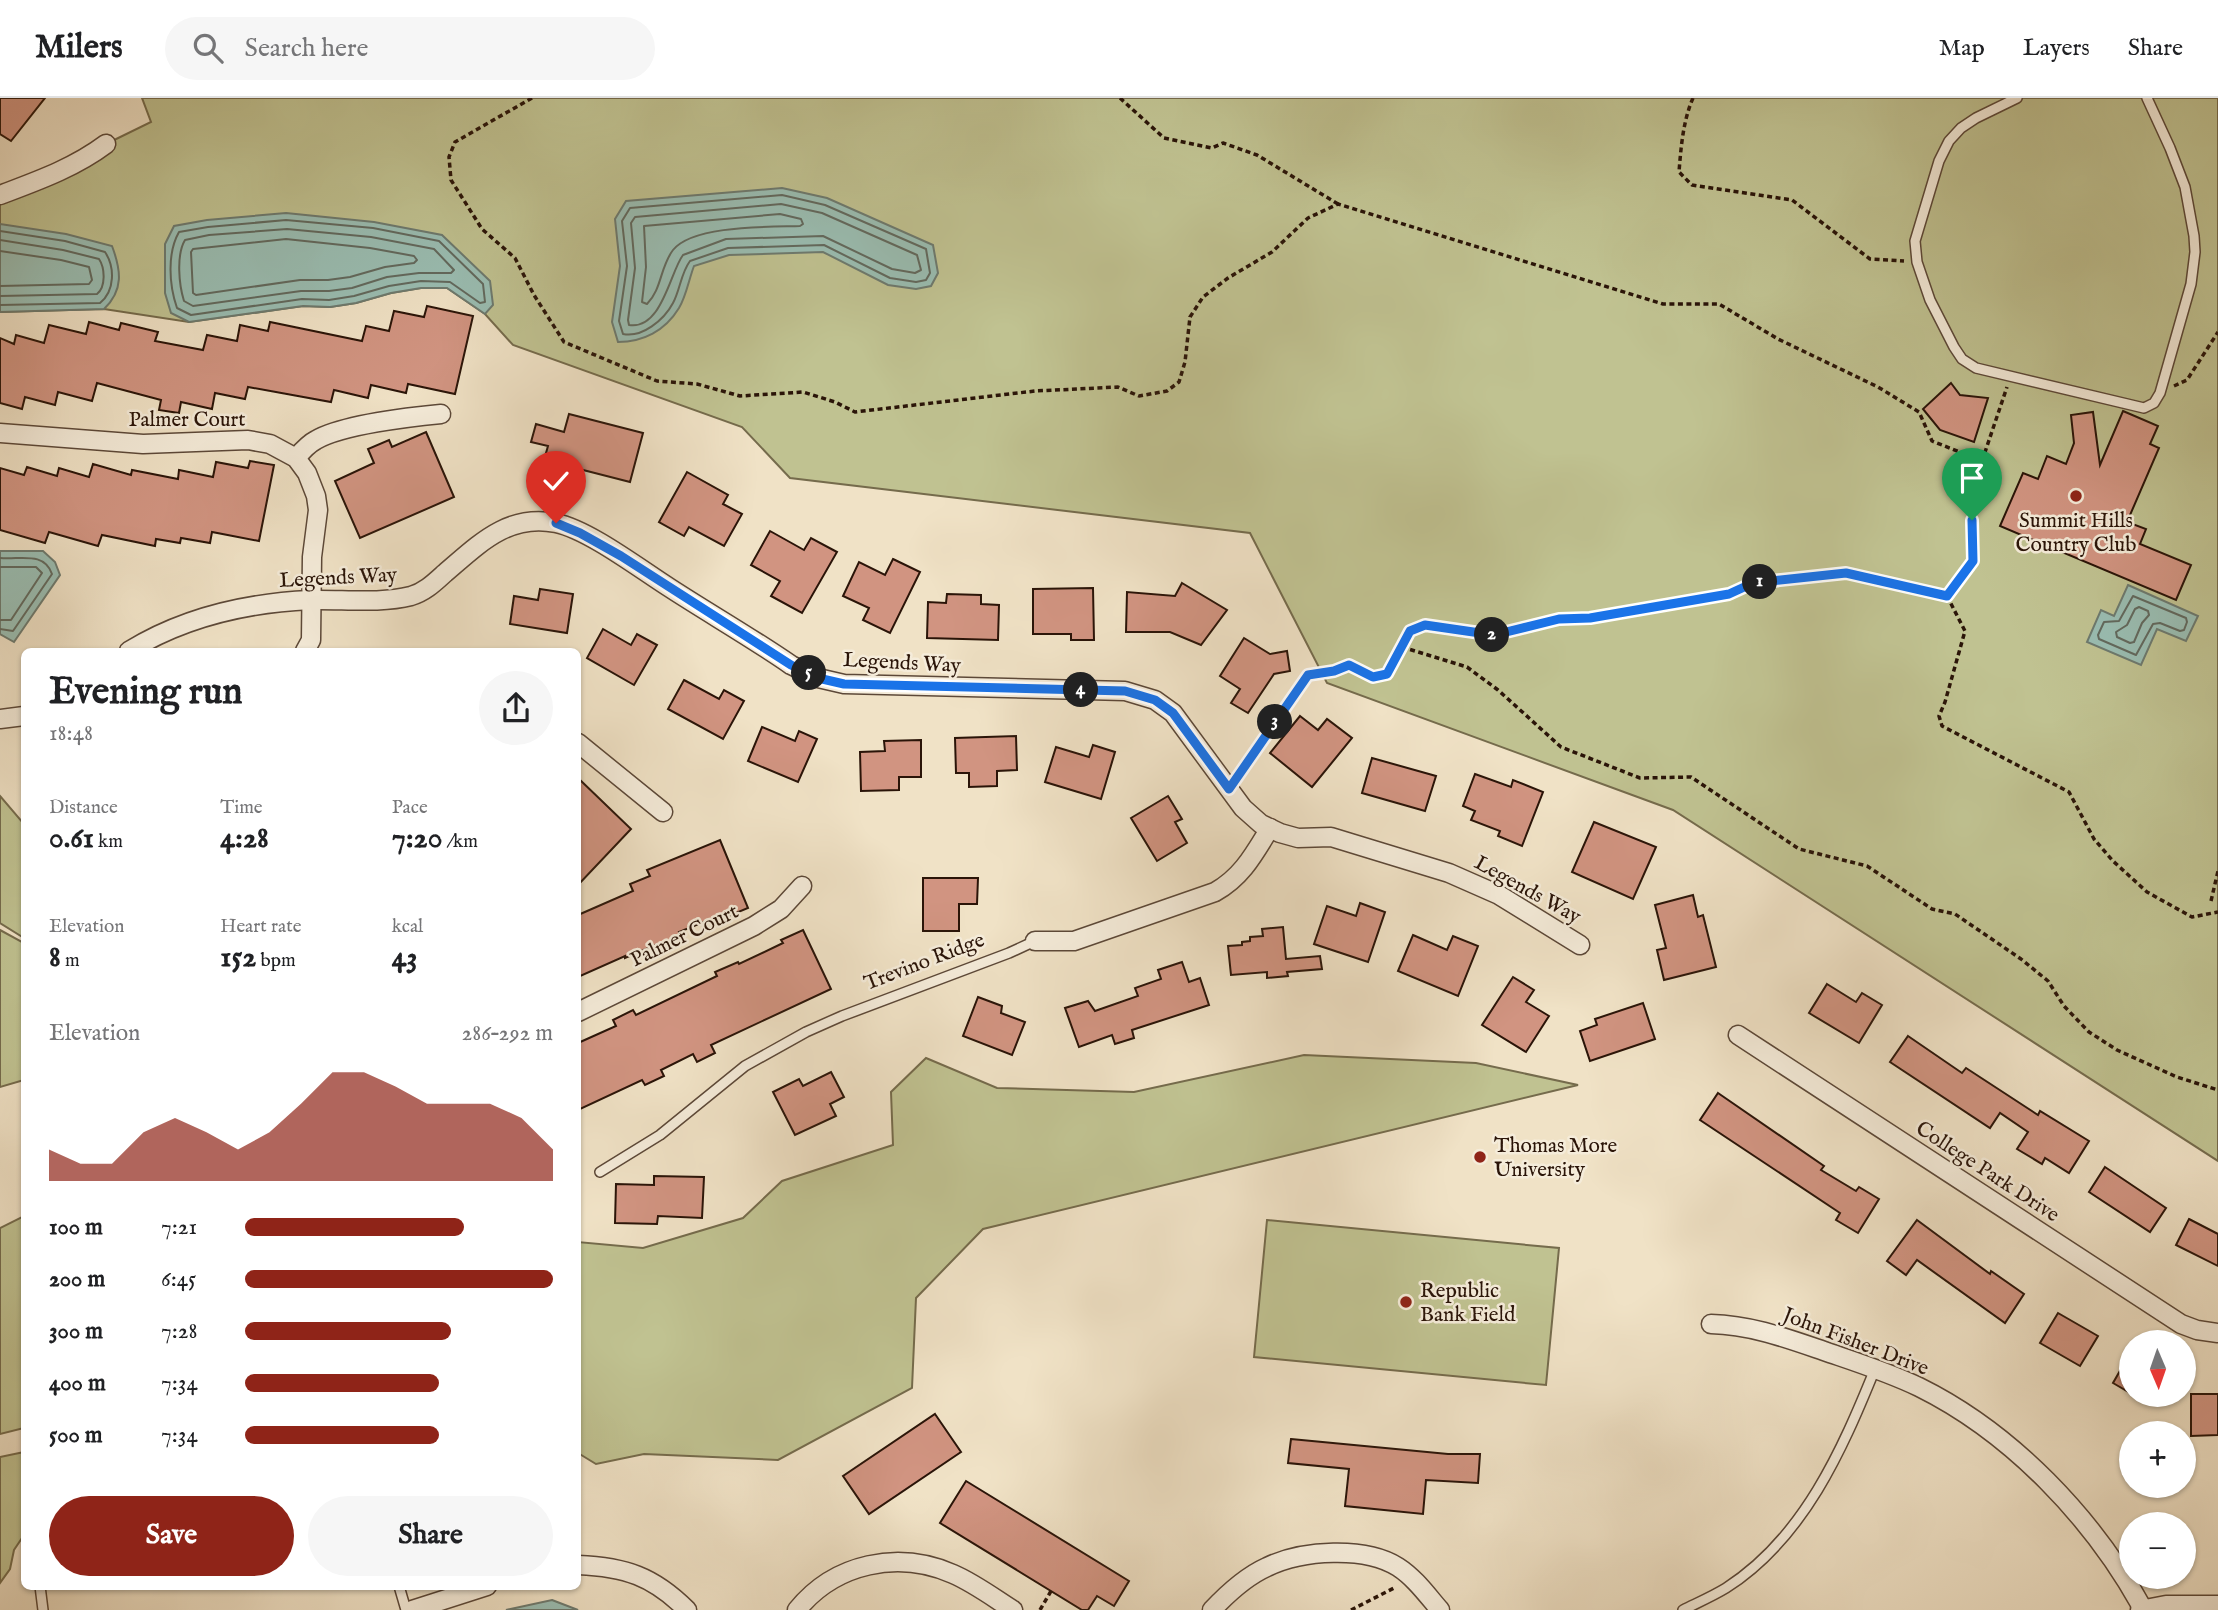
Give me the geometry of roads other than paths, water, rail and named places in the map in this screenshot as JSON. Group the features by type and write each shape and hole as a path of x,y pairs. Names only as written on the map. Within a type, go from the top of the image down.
{"street":[{"path":"0,195 49,177 90,157 106,144"},
{"path":"307,648 311,640 312,557 318,510 307,473 296,458 318,438 341,431 410,417 441,414"},
{"name":"Palmer Court","path":"0,433 144,444 248,440 271,444 296,458"},
{"name":"Legends Way","path":"134,648 166,630 202,617 275,602 383,600 412,596 428,589 487,537 502,528 533,521 556,523 621,556 791,665 818,678 844,684 1125,691 1155,700 1173,713 1243,808 1270,828 1298,838 1331,837 1449,873 1499,895 1580,945"},
{"path":"0,719 21,716"},
{"path":"581,745 663,812"},
{"name":"Trevino Ridge","path":"1035,941 1074,941 1215,892 1230,884 1246,867 1270,828"},
{"name":"Palmer Court","path":"581,1011 754,926 781,909 802,886"},
{"name":"College Park Drive","path":"1738,1035 2181,1324 2218,1333"},
{"name":"John Fisher Drive","path":"1711,1324 1735,1325 1763,1331 1875,1368 1920,1388 1957,1410 2018,1453 2059,1492 2087,1525 2141,1609"},
{"path":"1212,1610 1245,1581 1267,1567 1290,1559 1330,1552 1369,1556 1387,1561 1413,1579 1440,1610"},
{"path":"797,1610 831,1581 854,1568 877,1562 904,1562 957,1575 1013,1610"},
{"path":"581,1565 610,1566 646,1578 687,1610"},
{"path":"412,1610 442,1604 477,1590"},
{"path":"2141,1609 2166,1605 2218,1605"}],"lane":[{"path":"2017,98 1961,128 1939,161 1914,241 1917,262 1930,300 1962,359 1976,368 2144,408 2154,403 2160,393 2191,284 2195,244 2185,187 2171,148 2147,98"},
{"name":"Trevino Ridge","path":"600,1172 660,1135 745,1066 806,1032 1035,941"},
{"path":"1683,1610 1726,1587 1760,1561 1788,1533 1832,1467 1875,1368"},
{"path":"40,1590 43,1610"},
{"path":"400,1590 406,1610"}],"water":[{"path":"782,188 827,198 933,245 938,273 931,286 916,289 888,285 823,252 729,255 694,266 681,304 660,329 636,340 618,342 612,322 620,266 615,219 626,201"},
{"path":"286,213 374,222 442,235 490,281 493,305 485,314 447,288 421,288 330,307 303,306 189,322 171,313 165,293 165,244 174,226 207,220"},
{"path":"0,224 66,234 112,246 119,271 115,295 104,309 0,312"},
{"path":"0,551 43,551 55,562 60,575 14,642 0,634"},
{"path":"2128,585 2198,616 2186,641 2157,629 2141,665 2087,642 2101,610 2114,616"},
{"path":"552,1600 578,1610 506,1610"}],"place":[{"name":"Summit Hills Country Club","path":"2076,496"},
{"name":"Thomas More University","path":"1480,1157"},
{"name":"Republic Bank Field","path":"1406,1302"}]}
